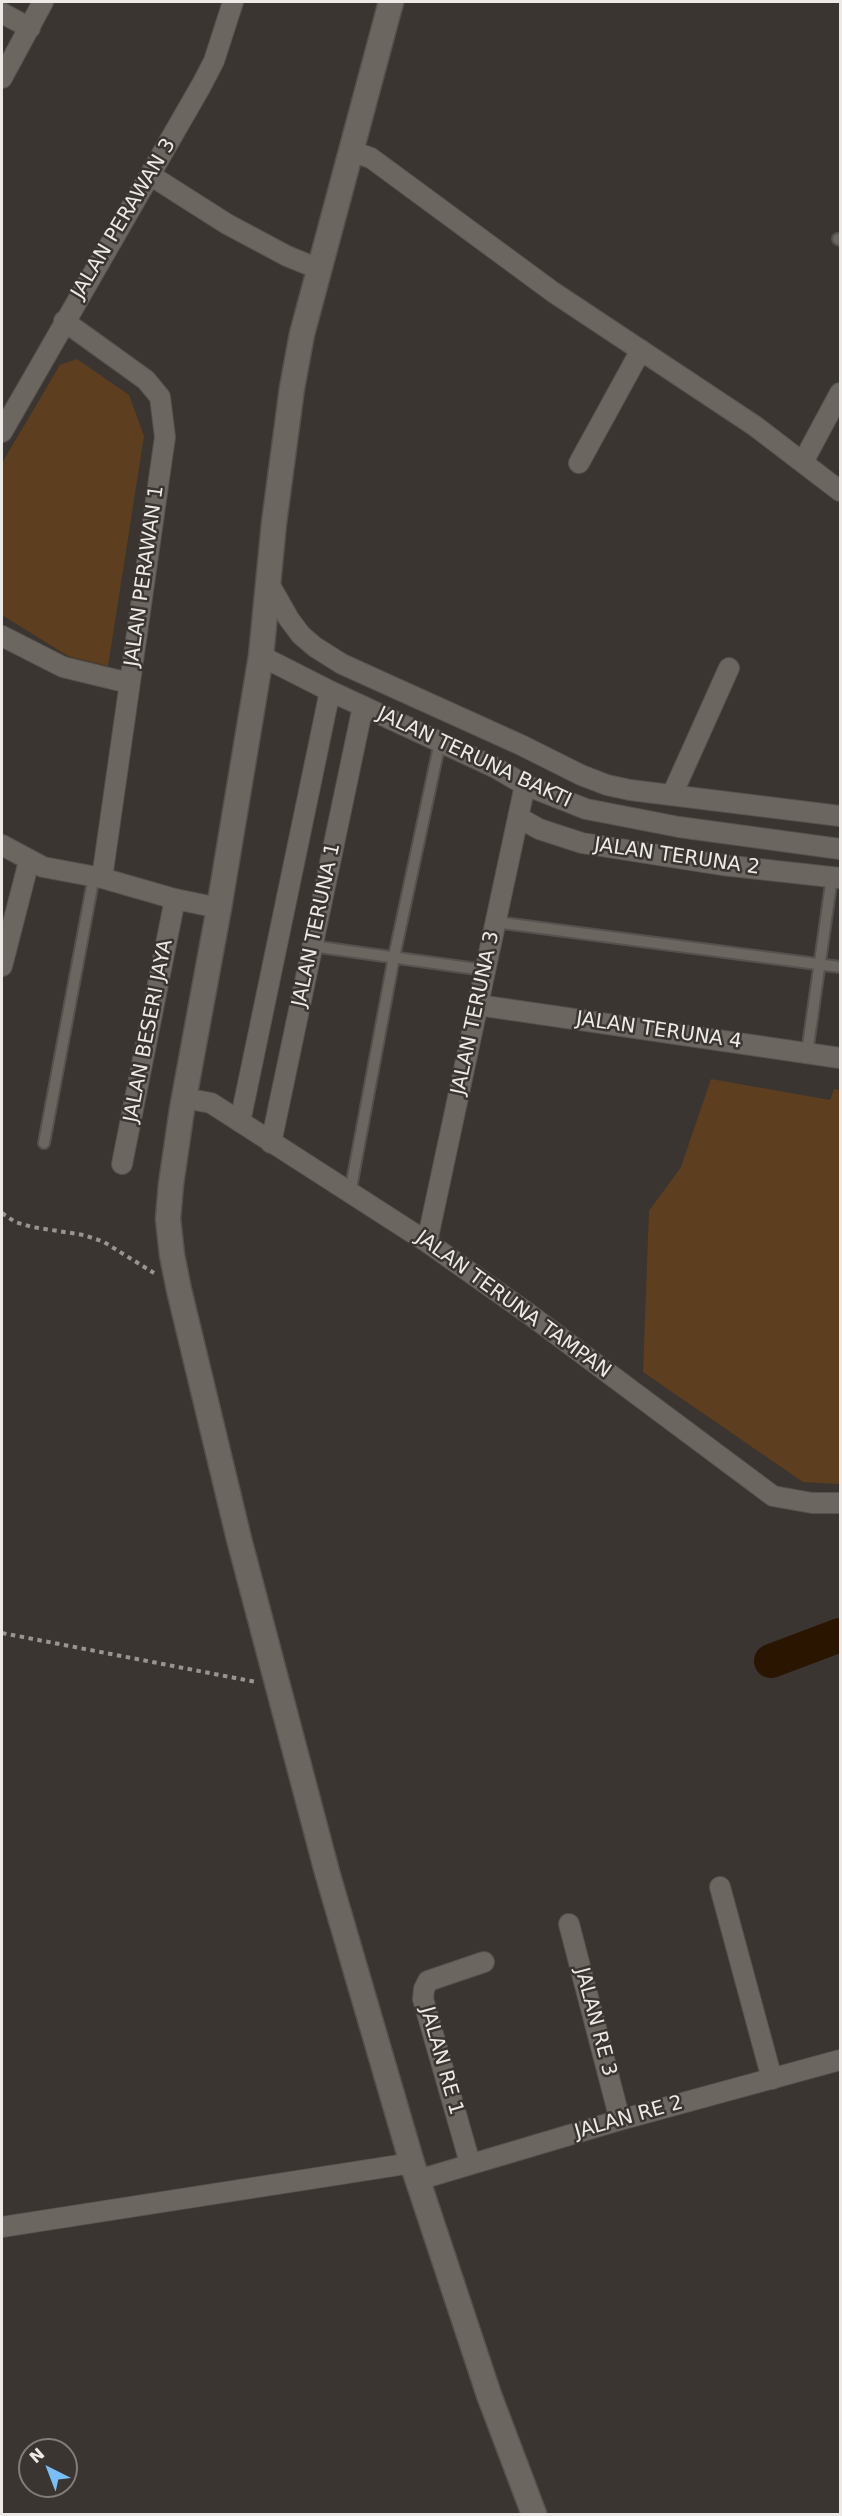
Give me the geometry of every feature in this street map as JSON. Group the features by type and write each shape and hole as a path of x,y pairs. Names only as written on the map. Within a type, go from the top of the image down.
{"street":[{"path":"2,78 43,2"},
{"name":"JALAN PERAWAN 3","path":"2,432 210,69 233,2"},
{"path":"391,2 302,334 292,388 261,656 219,908 184,1098 168,1219 179,1290 239,1539 327,1872 415,2172 489,2395 534,2514"},
{"path":"2,13 30,28"},
{"path":"351,151 371,158 553,292 755,426 840,491"},
{"path":"150,175 227,224 287,256 319,269"},
{"name":"JALAN PERAWAN 1","path":"64,321 146,380 160,396 165,437 98,877"},
{"path":"579,463 641,350"},
{"path":"803,462 840,393"},
{"path":"268,582 301,635 342,664 607,785 672,795 839,812 832,848"},
{"path":"2,636 63,667 129,683"},
{"name":"JALAN TERUNA BAKTI","path":"261,656 525,784 586,809 679,827 832,848"},
{"path":"672,795 729,668"},
{"path":"240,1122 330,691"},
{"name":"JALAN TERUNA 1","path":"271,1143 363,706"},
{"name":"JALAN TERUNA 3","path":"427,1242 525,784"},
{"name":"JALAN TERUNA 2","path":"518,817 539,829 582,843 722,865 836,878"},
{"path":"2,845 43,867 98,877 175,899 219,908"},
{"path":"2,966 29,861"},
{"name":"JALAN BESERI JAYA","path":"122,1164 175,899"},
{"name":"JALAN TERUNA 4","path":"478,1005 840,1058"},
{"name":"JALAN TERUNA TAMPAN","path":"184,1098 211,1103 427,1242 556,1334 773,1496 812,1503 840,1503"},
{"path":"720,1887 772,2079"},
{"name":"JALAN RE 3","path":"569,1924 620,2120"},
{"name":"JALAN RE 1","path":"470,2163 423,1999 428,1981 484,1962"},
{"name":"JALAN RE 2","path":"2,2226 470,2163 840,2060"}],"lane":[{"path":"350,1193 394,957 440,742"},
{"path":"44,1143 98,877"},
{"path":"807,1053 819,964 836,878"},
{"path":"495,922 840,967"},
{"path":"312,946 484,970"}],"path":[{"path":"2,1213 15,1222 32,1227 84,1235 104,1242 128,1254 179,1290"},
{"path":"2,1633 278,1686"}],"shaded area":[{"path":"77,359 129,395 144,436 108,666 68,656 2,615 2,463 60,365"},
{"path":"711,1079 830,1100 834,1089 840,1090 840,1484 803,1482 643,1372 649,1211 681,1167"}],"waterway":[{"path":"771,1661 840,1635"}]}
